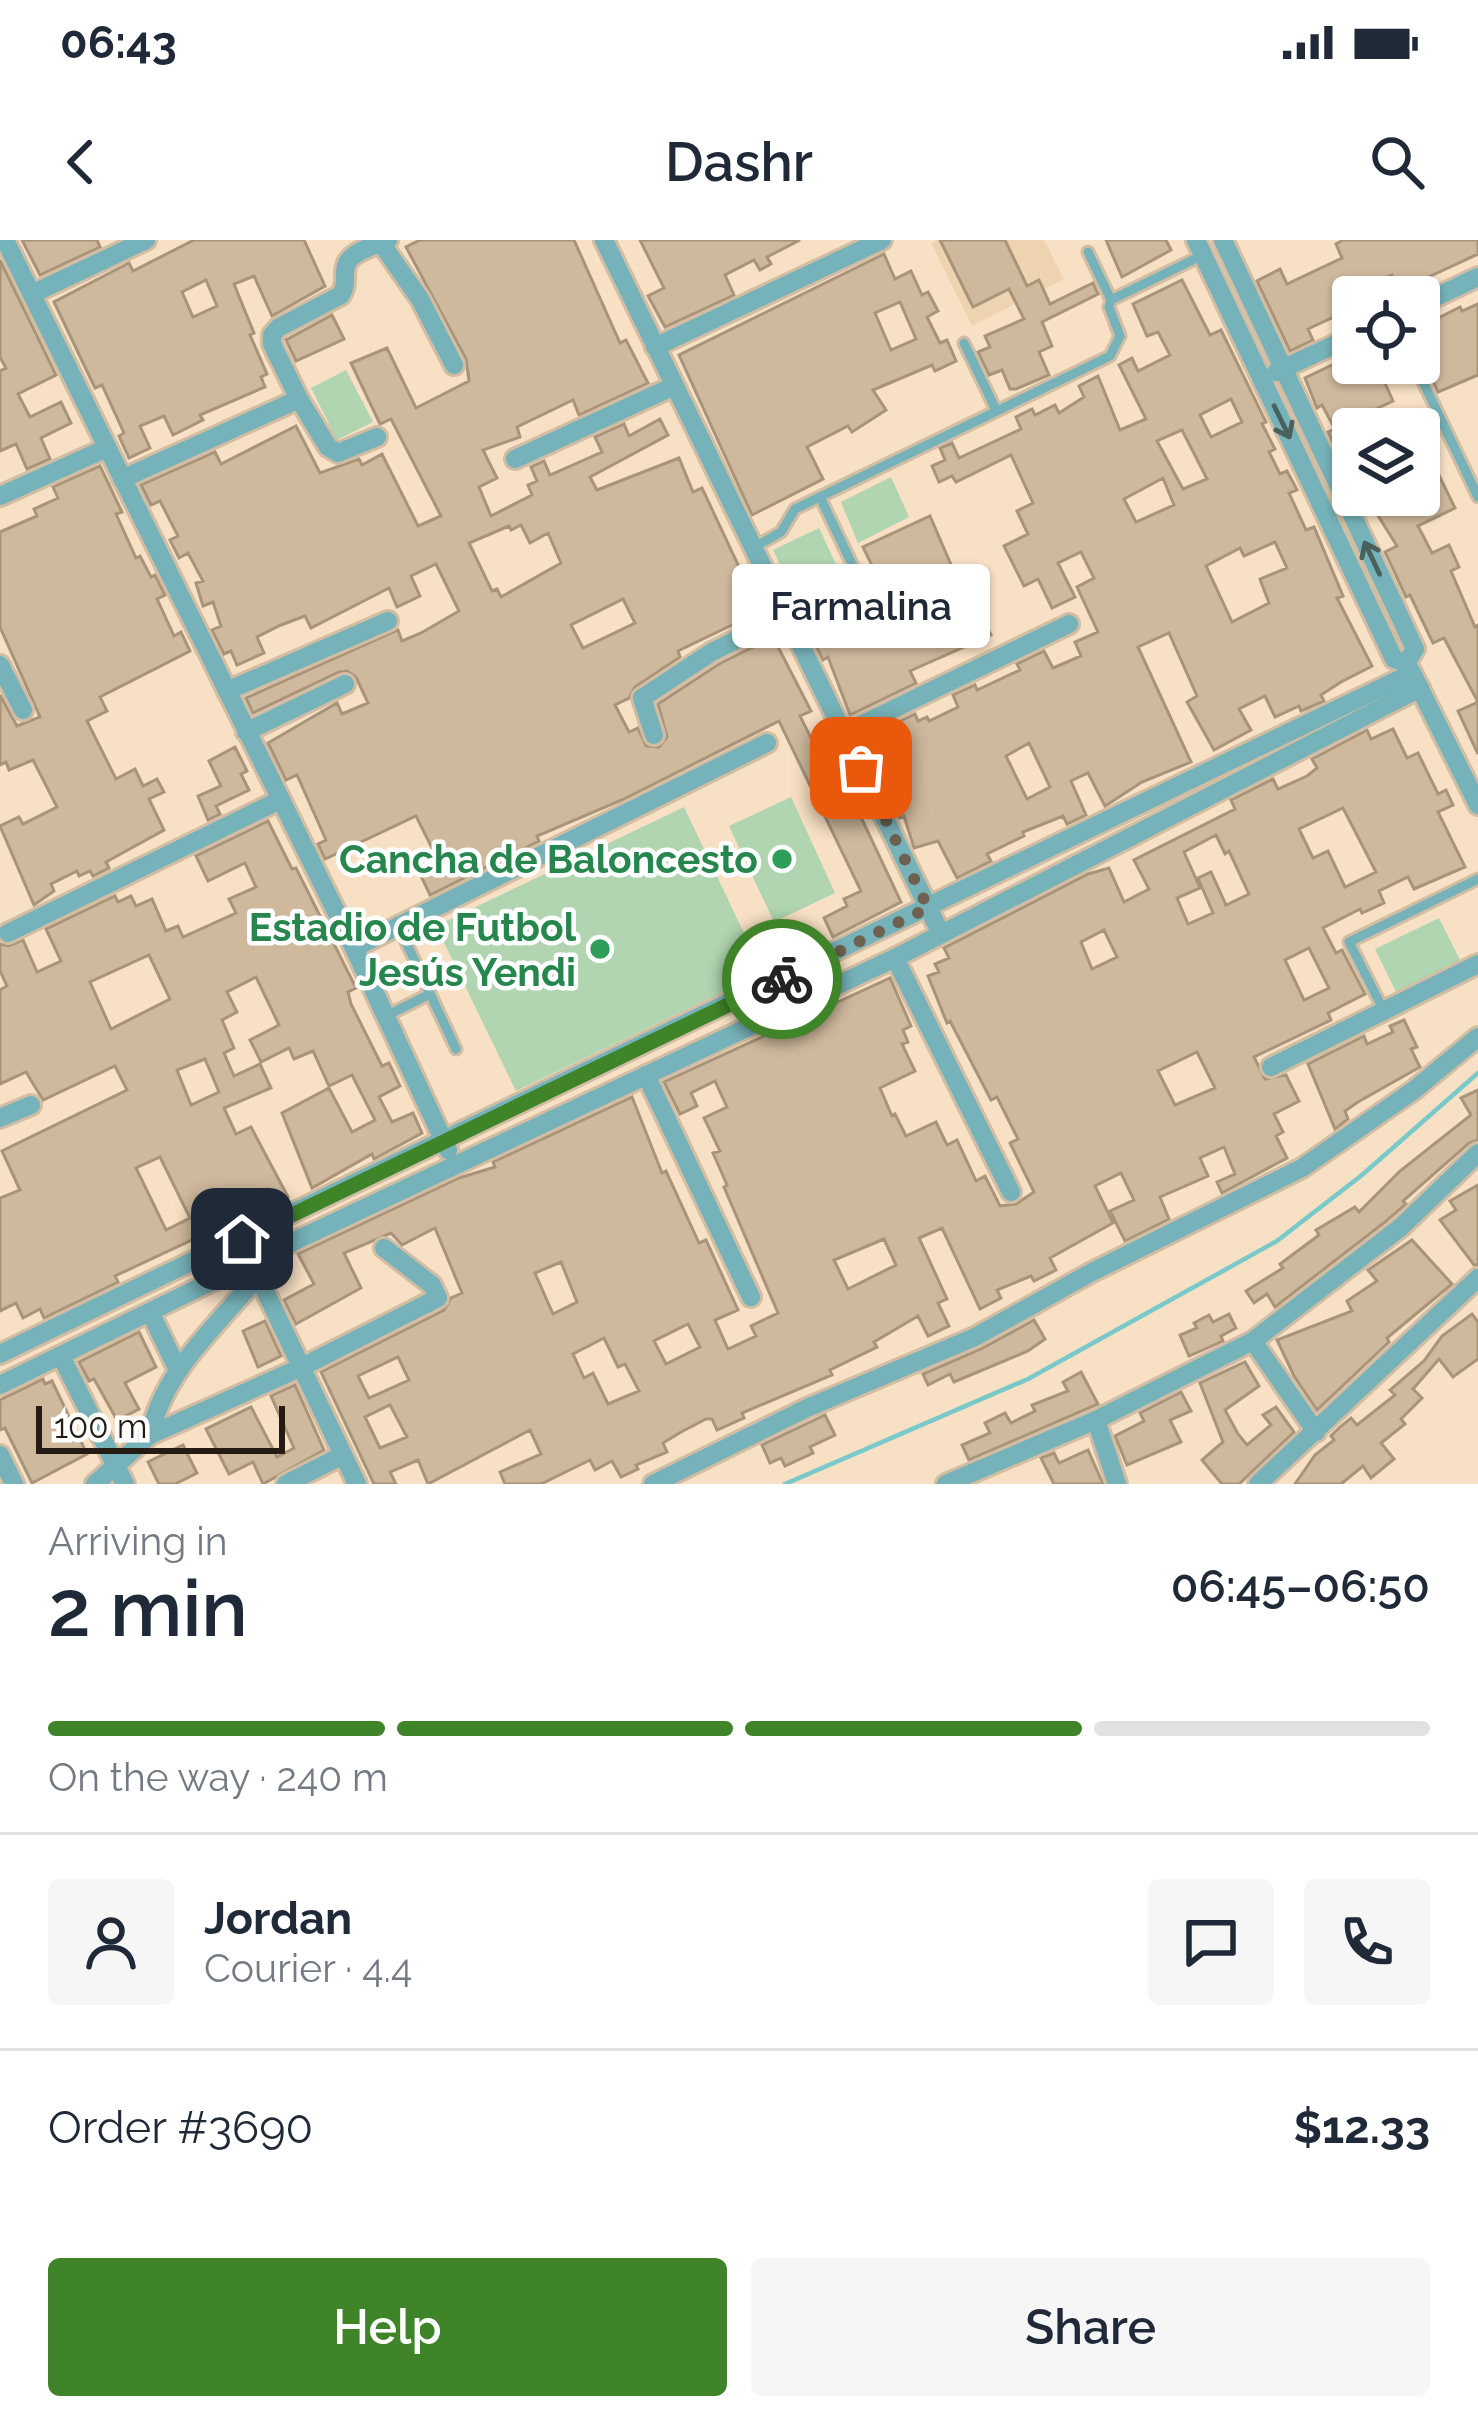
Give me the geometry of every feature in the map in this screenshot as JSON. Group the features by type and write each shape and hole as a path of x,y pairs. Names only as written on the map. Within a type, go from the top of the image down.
{"street":[{"path":"5,240 354,948 455,1165"},
{"path":"32,294 146,240"},
{"path":"604,240 941,934"},
{"path":"655,347 882,240"},
{"path":"1223,240 1414,650 1412,675"},
{"path":"376,437 350,451 338,453 328,447 272,344 278,328 341,295 350,257 384,242 454,365"},
{"path":"1199,247 1394,658 1412,675 1478,805"},
{"path":"1440,295 1478,277"},
{"path":"1262,379 1332,346"},
{"path":"515,460 674,386"},
{"path":"122,479 299,399"},
{"path":"0,496 106,448"},
{"path":"654,735 642,698 651,689 786,615"},
{"path":"227,691 388,621"},
{"path":"844,733 1070,624"},
{"path":"0,665 23,710"},
{"path":"0,1354 1412,675"},
{"path":"0,1385 895,958 1412,675"},
{"path":"246,731 345,684"},
{"path":"354,948 767,743"},
{"path":"8,933 280,800"},
{"path":"895,958 1011,1192"},
{"path":"1271,1067 1478,964"},
{"path":"653,1484 807,1408 975,1337 1092,1272 1302,1168 1414,1090 1478,1037"},
{"path":"646,1075 751,1297"},
{"path":"0,1118 31,1105"},
{"path":"946,1484 1096,1420 1253,1341 1401,1227 1478,1153"},
{"path":"95,1484 121,1475 150,1435 157,1402 178,1370 282,1247"},
{"path":"150,1435 302,1367 438,1298 432,1285 384,1248"},
{"path":"258,1276 357,1484"},
{"path":"1258,1484 1478,1278"},
{"path":"1461,1294 1478,1310"},
{"path":"150,1312 178,1370"},
{"path":"1253,1341 1316,1432"},
{"path":"61,1356 121,1475"},
{"path":"1096,1420 1117,1484"},
{"path":"0,1455 14,1484"},
{"path":"286,1484 343,1455"}],"lane":[{"path":"1111,299 1199,247"},
{"path":"753,548 781,532 795,509 1110,356 1120,336 1109,307 1111,299 1088,252"},
{"path":"964,343 995,410"},
{"path":"1424,384 1478,496"},
{"path":"820,497 860,581"},
{"path":"1384,1012 1349,942 1478,879"},
{"path":"406,940 456,1049"},
{"path":"386,1016 430,994"}],"shaded area":[{"path":"1044,240 1064,279 972,326 931,243"}],"green space":[{"path":"346,370 373,422 337,440 311,388"},
{"path":"891,477 909,517 858,543 841,502"},
{"path":"819,528 849,592 803,614 773,550"},
{"name":"Cancha de Baloncesto","path":"791,797 835,893 774,922 729,826"},
{"name":"Estadio de Futbol Jesús Yendi","path":"684,807 763,973 516,1091 436,926"},
{"path":"1439,918 1460,960 1396,992 1375,949"}],"building":[{"path":"22,240 97,240 100,247 40,275"},
{"path":"194,240 304,240 325,286 272,316 254,276 234,284 267,374 261,377 265,387 200,415 203,420 173,435 164,416 140,426 150,448 129,458 119,436 124,433 102,385 95,388 54,302 129,263 133,271","holes":["206,280 217,306 193,317 182,292"]},
{"path":"420,240 574,240 620,343 626,340 648,383 579,415 573,400 517,427 520,437 483,450 497,478 479,487 491,516 532,495 528,485 537,481 531,467 544,461 550,475 602,452 595,437 624,424 629,436 660,419 668,435 590,477 597,490 679,458 693,492 702,488 756,603 734,613 738,622 678,651 680,657 615,705 629,732 638,728 646,746 659,747 667,737 658,704 719,664 773,637 811,711 800,716 843,802 852,798 901,902 833,937 824,918 847,906 844,899 861,891 779,721 622,800 537,836 539,841 430,895 421,876 441,866 416,816 325,859 318,844 326,840 297,775 286,780 268,743 337,703 342,714 368,703 356,677 339,672 253,713 246,698 398,630 402,641 459,611 436,564 411,576 420,596 397,607 389,588 311,628 305,616 281,625 257,637 264,653 237,665 231,651 224,654 212,630 221,626 213,602 203,606 196,583 203,581 188,553 179,558 170,540 178,536 160,501 151,505 141,485 215,452 221,464 296,426 320,473 359,459 362,465 382,454 418,526 441,516 391,419 380,424 351,363 387,348 416,408 469,381 466,359 406,247","holes":["521,525 530,543 548,533 561,563 501,597 497,589 492,591 469,543","623,599 635,623 583,648 571,625"]},
{"path":"640,240 800,240 767,257 771,264 760,270 754,260 725,275 734,295 665,327 648,296 664,288"},
{"path":"940,240 1005,240 1027,286 1039,280 1050,304 1093,283 1098,294 1042,322 1052,346 1039,352 1049,375 1010,389 1002,370 989,375 978,352 990,347 985,336 1024,319 1009,289 973,307"},
{"path":"1106,240 1166,240 1171,250 1122,277"},
{"path":"1343,240 1478,240 1478,254 1431,276 1332,276 1332,318 1308,329 1313,340 1290,351 1257,281 1280,269 1287,284 1342,258 1336,244"},
{"path":"884,254 895,279 911,271 922,295 928,292 938,311 927,317 940,343 947,340 956,361 935,371 932,365 873,390 886,410 852,432 848,426 807,447 823,479 752,515 679,355","holes":["900,302 916,339 891,350 875,313"]},
{"path":"0,260 56,375 18,394 30,417 61,402 71,423 41,438 50,459 27,469 16,444 0,451 0,371 6,368 0,357"},
{"path":"1182,280 1210,335 1221,330 1266,422 1262,424 1275,449 1269,452 1280,474 1287,471 1297,490 1289,493 1306,530 1314,527 1343,596 1337,598 1372,666 1321,695 1324,701 1301,711 1299,706 1275,717 1265,696 1239,709 1251,730 1214,750 1187,702 1197,696 1169,633 1138,647 1191,762 1142,782 1105,806 1088,773 1071,781 1086,815 1067,824 1063,816 1023,832 1024,836 987,854 991,861 957,878 938,841 914,848 904,816 899,818 881,780 888,776 874,741 887,736 884,729 915,714 918,721 927,717 929,721 958,707 953,695 975,685 977,690 1020,670 1017,664 1044,651 1053,668 1081,656 1075,642 1098,632 1077,587 1094,578 1081,552 1058,563 1075,597 1052,608 1038,579 1024,586 1004,546 1028,534 1017,511 1033,503 1011,455 956,482 952,476 939,482 932,466 945,460 940,448 952,443 959,458 1021,429 1016,417 1032,409 1035,415 1055,405 1059,413 1084,397 1079,386 1098,376 1120,430 1146,419 1119,365 1132,358 1138,371 1170,355 1158,332 1147,336 1133,304","holes":["1231,399 1242,422 1211,437 1200,415","1182,430 1207,479 1183,489 1157,441","1163,478 1174,505 1136,522 1124,499","1275,542 1287,568 1260,579 1269,603 1232,622 1206,566 1240,548 1244,556","1029,743 1050,787 1027,799 1006,756"]},
{"path":"1478,304 1478,375 1438,392 1434,384 1440,384 1440,317 1460,307 1462,311"},
{"path":"332,315 344,339 296,361 286,340"},
{"path":"1332,365 1332,384 1385,384 1393,401 1378,408 1332,408 1332,423 1322,405 1317,408 1305,378"},
{"path":"100,466 122,512 116,514 136,558 140,556 151,577 155,575 165,595 157,599 174,636 181,632 190,651 100,697 107,711 87,721 116,779 135,769 143,786 157,779 164,792 149,799 164,830 106,862 109,868 93,876 90,871 79,876 77,871 51,884 54,891 34,905 0,826 19,817 23,824 57,807 33,760 9,770 6,762 0,765 0,695 17,726 40,717 0,627 0,532 37,516 34,509 58,498 53,487"},
{"path":"1440,477 1455,508 1440,515"},
{"path":"930,516 962,590 967,588 991,635 910,671 916,683 850,715 828,657 823,660 804,622 882,586 863,547"},
{"path":"1378,516 1439,516 1418,526 1432,553 1449,545 1459,567 1451,571 1475,627 1478,625 1478,702 1444,638 1433,643 1410,595 1406,597 1385,552 1397,546"},
{"path":"1478,702 1478,754 1458,711"},
{"path":"1393,729 1407,758 1418,753 1438,794 1446,790 1453,805 1438,812 1465,867 1414,889 1408,877 1379,891 1384,903 1323,928 1336,953 1342,950 1365,994 1328,1013 1331,1020 1254,1057 1265,1079 1286,1075 1299,1101 1274,1114 1283,1132 1276,1136 1287,1158 1222,1193 1217,1182 1235,1174 1224,1147 1200,1158 1208,1176 1160,1197 1169,1219 1125,1241 1110,1211 1134,1200 1121,1173 1095,1186 1113,1223 1050,1258 1056,1270 997,1290 1001,1298 980,1309 942,1228 919,1238 947,1299 938,1303 949,1326 928,1336 918,1316 874,1342 877,1347 830,1370 832,1375 742,1413 744,1418 717,1430 712,1419 706,1419 681,1432 663,1443 667,1452 621,1477 612,1461 595,1470 590,1460 541,1484 505,1484 500,1472 541,1454 530,1430 428,1484 418,1460 390,1472 396,1484 374,1484 321,1372 444,1310 451,1298 462,1293 435,1228 402,1245 391,1233 344,1253 361,1288 296,1324 284,1300 314,1284 298,1254 459,1178 495,1167 493,1162 632,1097 662,1173 666,1171 699,1243 706,1240 738,1310 715,1320 728,1349 756,1336 751,1326 778,1313 724,1187 713,1153 720,1151 704,1118 727,1107 715,1081 691,1093 697,1106 680,1114 664,1082 890,978 911,1026 903,1030 908,1042 902,1044 915,1071 880,1088 892,1116 895,1114 906,1136 936,1122 947,1145 957,1140 976,1181 985,1176 1000,1206 1016,1204 1034,1192 1010,1143 1018,1139 997,1097 991,1100 950,1021 947,1023 928,976 939,972 935,964 949,958 944,948 1088,874 1109,868 1124,902 1149,889 1134,860 1235,809 1231,800 1273,779 1278,789 1307,776 1317,768 1312,759 1367,730 1371,739","holes":["1343,808 1376,872 1345,887 1328,851 1313,858 1299,829","1216,835 1249,894 1226,905 1211,872 1198,878 1213,913 1188,924 1177,898 1200,888 1184,852","1104,930 1117,957 1092,969 1081,942","1309,948 1329,988 1304,1000 1285,960","1197,1052 1215,1088 1175,1105 1158,1071","884,1239 896,1265 848,1289 834,1260","561,1262 577,1302 553,1314 535,1273","688,1324 700,1347 666,1364 654,1341","604,1338 618,1367 625,1364 639,1391 608,1404 593,1373 584,1378 573,1354","398,1357 409,1380 369,1398 358,1376","390,1405 407,1437 380,1448 365,1417"]},
{"path":"235,747 247,771 241,774 249,790 216,806 220,814 208,820 198,796 221,786 209,761"},
{"path":"268,821 356,988 348,992 351,1004 382,1066 389,1063 400,1086 379,1097 392,1122 413,1113 422,1133 312,1188 282,1113 329,1088 352,1132 375,1120 352,1075 329,1086 313,1051 294,1059 289,1048 261,1062 250,1040 279,1025 256,977 227,992 237,1012 222,1020 234,1048 224,1053 234,1076 260,1064 271,1088 224,1108 236,1134 251,1127 288,1197 241,1223 207,1233 115,1276 118,1282 44,1318 40,1309 23,1318 16,1303 0,1311 0,1198 20,1190 2,1151 127,1090 115,1066 43,1100 26,1072 0,1084 0,990 7,986 0,971 0,944 23,940 37,972 61,961 46,929 115,896 118,902 131,896 136,906 152,899 166,931 178,926 183,937 236,913 229,899 256,887 245,863 208,881 196,856","holes":["149,955 170,999 111,1029 90,982","205,1059 219,1092 191,1105 177,1070","160,1157 190,1218 166,1230 136,1168"]},
{"path":"1404,1020 1417,1047 1411,1049 1420,1067 1345,1111 1348,1119 1335,1129 1308,1064 1364,1036 1367,1044 1393,1032 1390,1026"},
{"path":"1478,1090 1478,1140 1403,1201 1406,1204 1385,1222 1275,1307 1267,1294 1254,1303 1246,1291 1283,1268 1280,1264 1319,1235 1316,1230 1355,1207 1359,1212 1400,1171 1471,1115 1461,1098"},
{"path":"1478,1185 1478,1265 1474,1265 1440,1220 1456,1210 1450,1201"},
{"path":"1412,1240 1452,1284 1387,1338 1389,1342 1317,1410 1277,1340 1352,1311 1347,1301 1377,1281 1368,1270"},
{"path":"1229,1314 1236,1328 1221,1336 1223,1341 1189,1356 1180,1335 1197,1328 1194,1323 1209,1315 1213,1322"},
{"path":"1472,1314 1478,1322 1478,1359 1453,1377 1439,1359 1413,1389 1422,1398 1401,1419 1405,1424 1381,1443 1394,1459 1371,1478 1363,1466 1341,1484 1295,1484 1340,1427 1351,1418 1357,1425 1395,1395 1390,1390 1424,1361 1442,1336"},
{"path":"1034,1320 1045,1339 1028,1351 954,1382 950,1374 928,1385 923,1374"},
{"path":"265,1321 281,1356 258,1367 243,1331"},
{"path":"139,1332 156,1367 125,1383 139,1409 117,1420 79,1362"},
{"path":"1245,1362 1259,1386 1225,1410 1238,1434 1247,1445 1271,1425 1263,1415 1276,1407 1294,1432 1239,1484 1222,1484 1202,1460 1223,1442 1200,1383"},
{"path":"1081,1372 1098,1404 969,1460 962,1445 990,1433 985,1423 1005,1413 1011,1423 1035,1411 1032,1405 1068,1391 1063,1382"},
{"path":"43,1379 45,1384 52,1381 87,1454 32,1483 5,1428 0,1430 0,1400"},
{"path":"295,1385 324,1450 263,1484 253,1462 229,1474 206,1429 251,1407 277,1457 294,1448 271,1396"},
{"path":"1181,1392 1191,1411 1170,1420 1181,1442 1127,1465 1115,1436 1144,1421 1140,1413"},
{"path":"825,1415 835,1435 810,1447 813,1453 785,1466 781,1458 770,1463 762,1445"},
{"path":"183,1445 197,1473 175,1484 159,1484 148,1462"},
{"path":"1088,1450 1103,1484 1054,1484 1041,1458 1054,1453 1059,1463"}],"waterway":[{"path":"785,1484 1028,1379 1277,1241 1362,1175 1478,1073"}],"way so far":[{"path":"782,979 928,908 861,768"}],"place":[{"name":"Farmalina","path":"861,768"},
{"name":"Cancha de Baloncesto","path":"782,859"},
{"name":"Estadio de Futbol Jesús Yendi","path":"600,949"}],"route":[{"path":"242,1239 782,979"}]}
